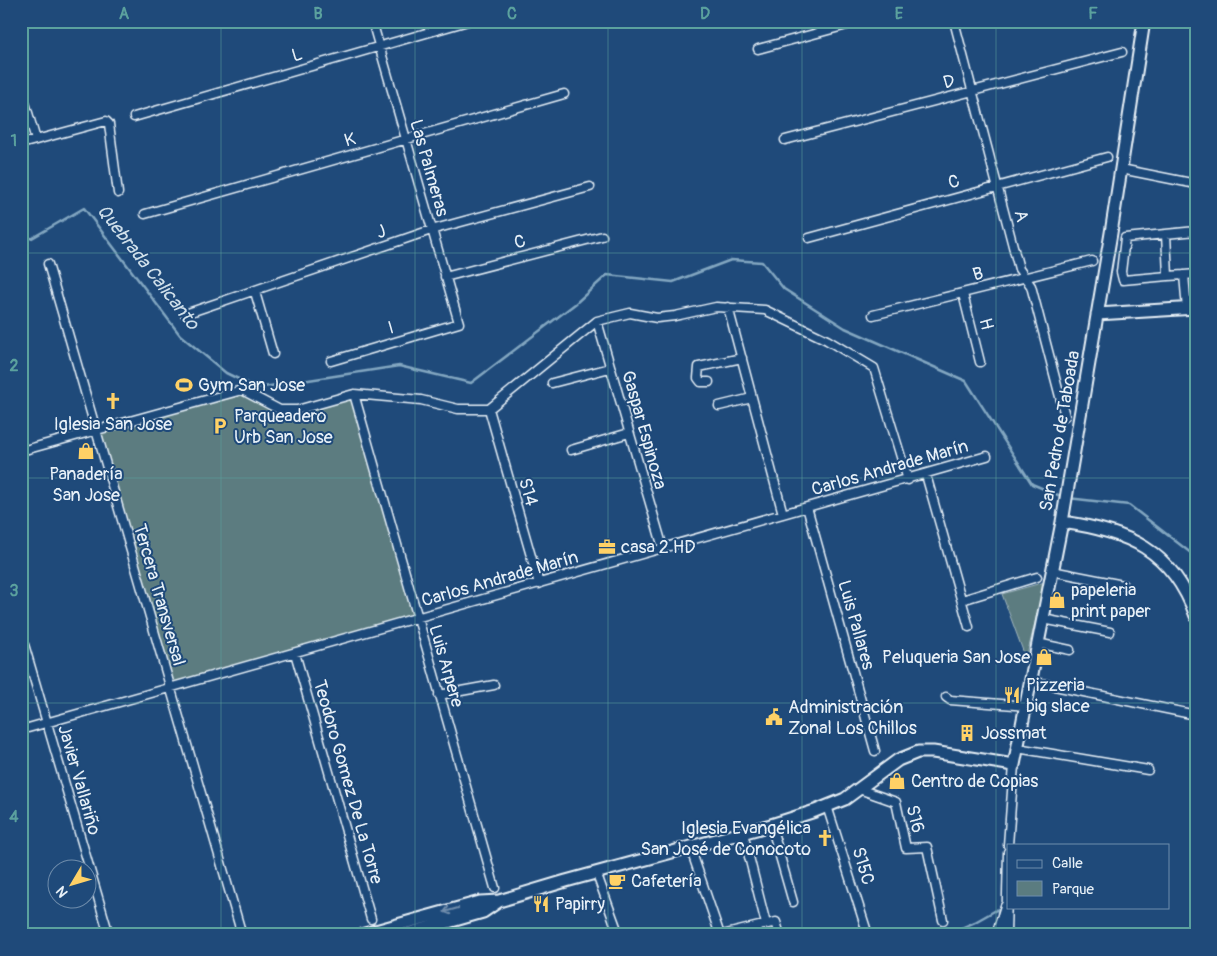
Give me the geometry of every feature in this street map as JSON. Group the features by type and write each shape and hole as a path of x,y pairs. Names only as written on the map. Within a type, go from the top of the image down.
{"street":[{"name":"Las Palmeras","path":"372,21 459,324"},
{"name":"L","path":"134,117 468,21"},
{"path":"758,49 862,21"},
{"name":"A","path":"954,21 1019,270 1026,276 1031,286 1065,416"},
{"name":"San Pedro de Taboada","path":"1008,844 1014,765 1062,522 1122,169 1144,21"},
{"name":"D","path":"785,140 1122,52"},
{"path":"21,89 36,140"},
{"name":"K","path":"144,214 564,94"},
{"path":"21,144 106,121 109,124 118,193"},
{"name":"C","path":"809,238 1107,157"},
{"path":"1122,169 1196,184"},
{"name":"J","path":"185,314 255,292 431,230 590,187"},
{"path":"1196,231 1125,238 1121,272 1123,280 1196,274"},
{"path":"1166,234 1168,276"},
{"name":"C","path":"445,277 602,236"},
{"name":"B","path":"873,315 1092,261"},
{"name":"Tercera Transversal","path":"48,264 242,935"},
{"path":"1097,314 1191,309 1184,275"},
{"path":"255,292 273,354"},
{"name":"H","path":"962,294 980,362"},
{"path":"21,451 242,390 280,410 297,410 354,394 421,400 458,409 488,409 597,321 630,313 657,318 716,307 728,307 765,310 827,340 874,368 908,480"},
{"path":"728,307 752,398 759,441 783,514"},
{"name":"Gaspar Espinoza","path":"597,321 663,548"},
{"name":"I","path":"331,361 459,324"},
{"path":"709,382 701,382 698,378 699,367 742,358"},
{"path":"552,383 610,368"},
{"name":"Luis Arpere","path":"354,394 416,618 495,888"},
{"path":"719,406 752,398"},
{"name":"S14","path":"488,409 539,584"},
{"path":"571,450 629,433"},
{"name":"Carlos Andrade Marín","path":"21,730 926,475 987,456"},
{"path":"926,475 969,627"},
{"name":"Luis Pallares","path":"808,507 875,751"},
{"path":"1062,522 1112,531 1145,546 1160,559 1182,585 1196,616"},
{"path":"1052,572 1123,585"},
{"path":"962,600 1037,577"},
{"path":"1043,619 1110,632"},
{"name":"Javier Vallariño","path":"21,634 109,935"},
{"path":"1037,642 1070,650"},
{"name":"Teodoro Gomez De La Torre","path":"295,652 372,919"},
{"path":"1030,681 1196,716"},
{"path":"439,695 494,685"},
{"path":"946,697 950,700 1026,706"},
{"path":"1017,748 1148,770"},
{"path":"361,935 375,933 480,902 499,901 596,872 771,825 828,806 859,789 898,760 918,752 933,752 1014,765"},
{"name":"S16","path":"859,789 896,802 906,848 927,847 943,920"},
{"name":"S15C","path":"828,806 868,935"},
{"path":"771,825 793,902"},
{"path":"743,833 766,924"},
{"path":"690,847 721,935 776,922 780,935"},
{"path":"596,872 619,935"},
{"path":"403,935 483,912 499,901"},
{"path":"996,935 1007,902"},
{"path":"1006,935 1007,902"}],"green space":[{"path":"242,390 280,410 354,394 416,618 170,687 96,430"},
{"path":"1045,582 1026,659 1002,594"}],"waterway":[{"name":"Quebrada Calicanto","path":"21,239 32,238 84,208 180,335 226,373 257,388 399,366 471,383 575,304 607,275 673,282 731,260 762,262 784,289 845,328 966,381 1032,484 1063,497"},
{"path":"1068,498 1129,505 1196,557"},
{"path":"946,935 998,909 998,918"}],"place":[{"name":"Gym San Jose","path":"184,385"},
{"name":"Iglesia San Jose","path":"113,401"},
{"name":"Parqueadero Urb San Jose","path":"220,426"},
{"name":"Panadería San Jose","path":"86,451"},
{"name":"casa 2 HD","path":"607,547"},
{"name":"papeleria print paper","path":"1057,600"},
{"name":"Peluqueria San Jose","path":"1044,657"},
{"name":"Pizzeria big slace","path":"1012,695"},
{"name":"Administración Zonal Los Chillos","path":"774,717"},
{"name":"Jossmat","path":"967,733"},
{"name":"Centro de Copias","path":"897,781"},
{"name":"Iglesia Evangélica San José de Conocoto","path":"825,838"},
{"name":"Cafetería","path":"617,881"},
{"name":"Papirry","path":"541,904"}]}
